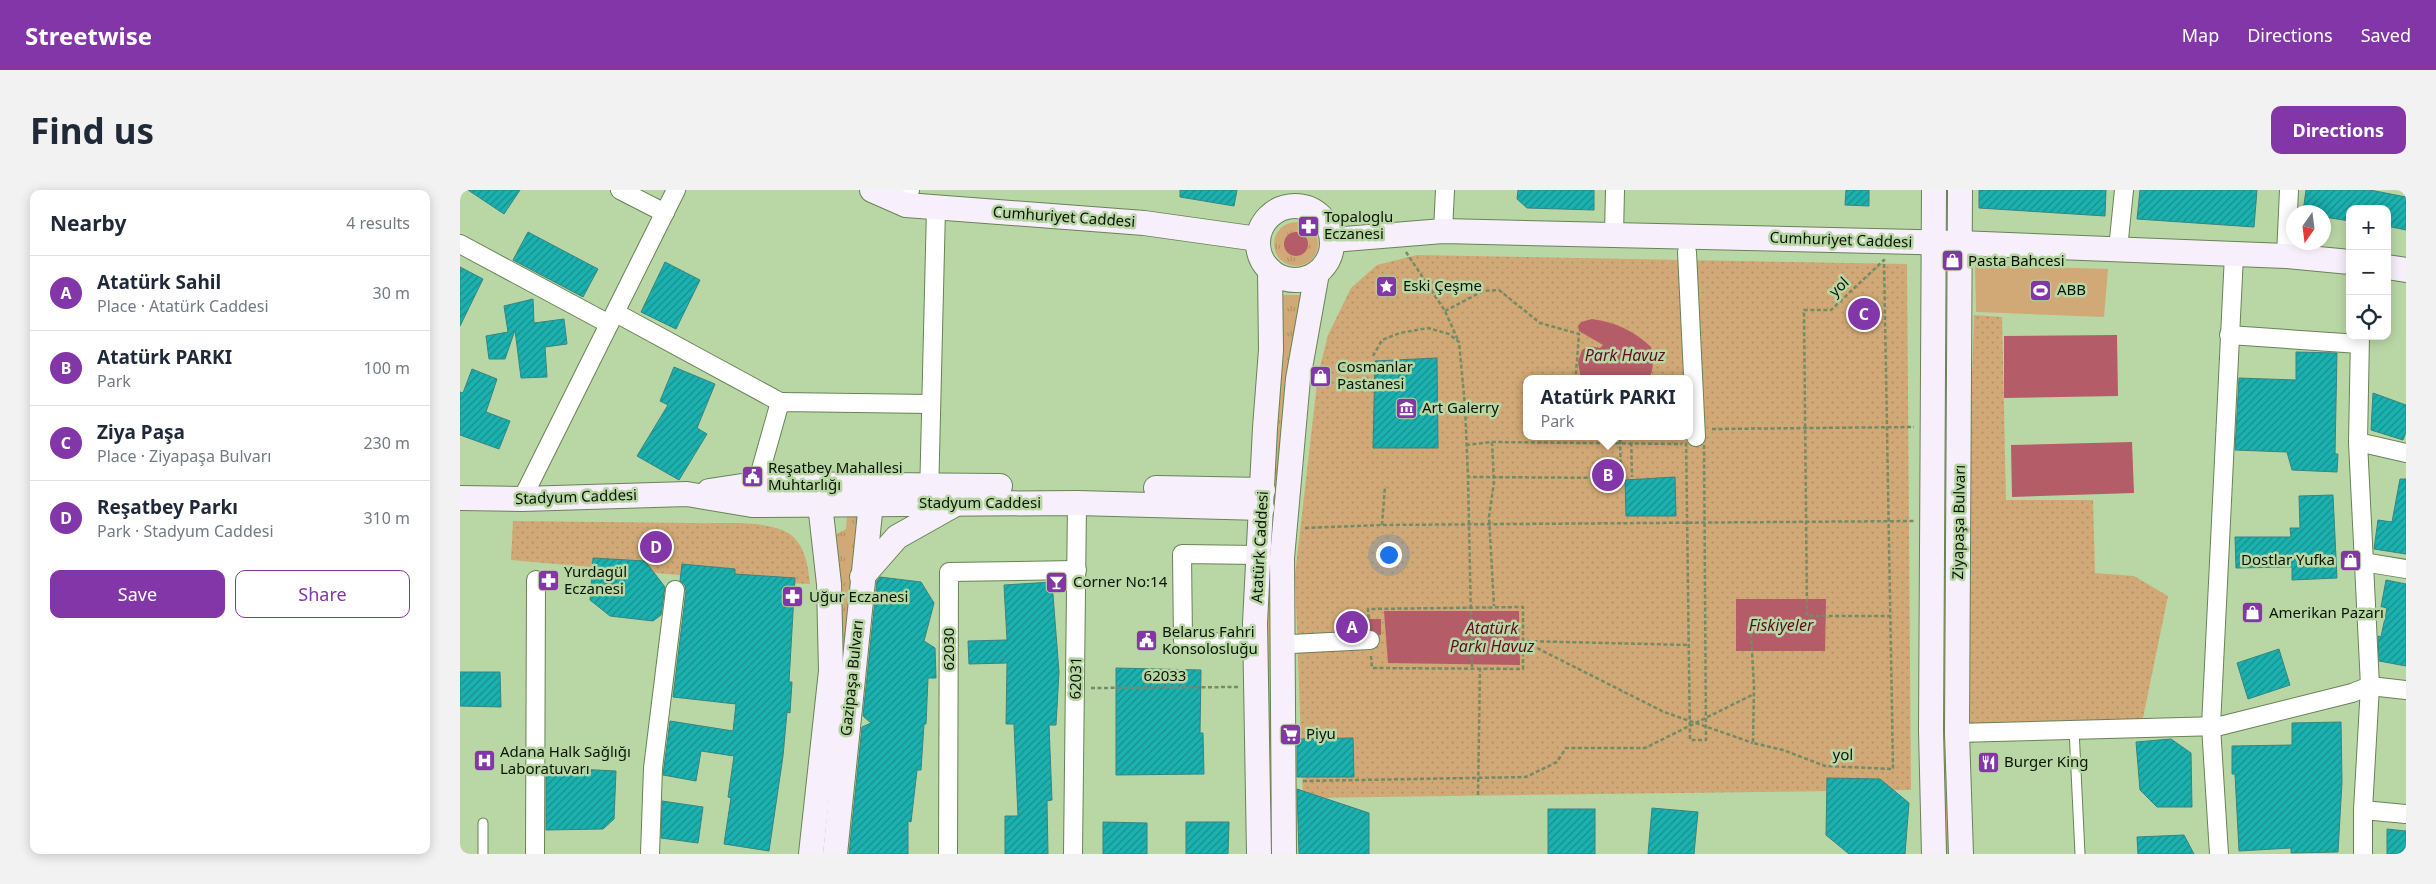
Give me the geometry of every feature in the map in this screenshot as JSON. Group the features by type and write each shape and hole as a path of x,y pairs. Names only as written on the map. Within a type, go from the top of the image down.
{"main road":[{"name":"Cumhuriyet Caddesi","path":"872,190 908,198 936,208 1144,223 1258,239"},
{"name":"Ziyapaşa Bulvarı","path":"1934,190 1932,242 1931,732 1934,854"},
{"name":"Ziyapaşa Bulvarı","path":"1960,190 1957,733 1961,854"},
{"path":"1312,200 1329,228 1332,240 1331,252 1326,264 1317,273 1293,280 1280,277 1270,270 1263,261 1258,239 1261,228 1277,201 1294,206 1312,200"},
{"name":"Cumhuriyet Caddesi","path":"1332,240 1443,230 1932,242 2286,256 2346,262"},
{"path":"2391,268 2406,270"},
{"name":"Atatürk Caddesi","path":"1259,854 1256,644 1262,499 1272,350 1270,270"},
{"name":"Atatürk Caddesi","path":"1284,854 1282,558 1298,379 1317,273"},
{"path":"754,494 929,494 1262,499"},
{"path":"754,494 789,511 804,521 815,534 826,556"},
{"name":"Stadyum Caddesi","path":"460,498 522,499 754,494 820,504 870,503 929,494 958,503 1262,499"},
{"name":"Gazipaşa Bulvarı","path":"835,854 870,503"},
{"path":"862,577 897,537 958,503"},
{"name":"Gazipaşa Bulvarı","path":"811,854 831,671 829,584 820,504"}],"street":[{"path":"620,190 665,213"},
{"path":"522,499 676,190"},
{"path":"1443,230 1445,190"},
{"path":"1614,234 1615,190"},
{"path":"2118,249 2124,190"},
{"path":"2286,256 2289,190"},
{"path":"929,494 936,208"},
{"path":"460,244 780,402 931,404"},
{"path":"1687,252 1691,375"},
{"path":"2219,854 2211,726 2234,255"},
{"path":"2229,335 2346,339"},
{"path":"2360,340 2358,442 2370,686 2363,810 2363,854"},
{"path":"754,494 780,402"},
{"path":"2358,442 2406,453"},
{"name":"62031","path":"1073,854 1077,502"},
{"path":"1256,644 1183,641 1182,554 1259,555"},
{"path":"2364,562 2406,569"},
{"name":"62030","path":"948,854 949,572 1077,570"},
{"path":"535,854 536,580"},
{"path":"650,854 652,768 675,590"},
{"path":"1291,644 1370,640"},
{"path":"1957,733 2220,726 2352,693 2370,686 2406,690"},
{"path":"2363,810 2406,814"}],"lane":[{"path":"2074,729 2080,854"},
{"path":"483,854 484,823"}],"path":[{"path":"1403,247 1445,311 1459,342 1466,406 1472,667"},
{"name":"yol","path":"1753,743 1783,750 1825,766 1893,769 1884,260 1831,310 1804,310 1807,616 1890,616"},
{"path":"1445,311 1483,291 1499,290 1540,323 1580,334 1577,375"},
{"path":"1374,356 1382,340 1400,333 1428,328 1449,334 1459,342"},
{"path":"1693,437 1805,428 1924,427"},
{"path":"1693,437 1704,437 1706,740 1690,740 1688,523 1693,440"},
{"path":"1468,477 1621,478 1620,440"},
{"path":"1631,440 1632,477"},
{"path":"1466,445 1492,442 1631,445 1670,440"},
{"path":"1492,442 1493,477 1490,524 1494,606"},
{"path":"1382,526 1386,486"},
{"path":"1296,529 1490,524 1923,521"},
{"path":"1368,609 1523,607 1523,669 1472,667 1372,668"},
{"path":"1523,641 1664,712 1753,743 1754,694 1751,634"},
{"path":"1523,641 1689,645"},
{"path":"1478,795 1480,668"},
{"name":"62033","path":"1086,688 1245,687"},
{"path":"1301,781 1526,777 1557,762 1566,748 1645,748 1706,720 1754,694"}],"green space":[{"path":"1296,222 1308,226 1314,232 1318,244 1314,256 1308,262 1296,266 1284,262 1278,256 1274,244 1278,232 1284,226"},
{"path":"1417,255 1907,264 1911,790 1303,798 1295,575 1318,375 1328,335 1351,288 1377,265"},
{"path":"1941,262 1951,262 1953,854 1942,854"},
{"name":"ABB","path":"1975,265 2108,269 2104,317 1976,312"},
{"path":"1280,295 1305,295 1274,854 1268,854 1268,573"},
{"path":"1974,315 2002,317 2006,500 2093,500 2095,573 2134,576 2168,596 2143,718 2135,726 1968,743 1966,563"},
{"path":"858,513 826,854 820,854 835,535 846,529 847,514"},
{"path":"513,521 739,523 772,527 789,534 800,545 806,560 810,584 745,581 511,560"}],"water":[{"path":"1296,232 1301,233 1307,239 1307,249 1301,255 1296,256 1291,255 1285,249 1284,244 1285,239 1291,233"},
{"name":"Park Havuz","path":"1592,319 1609,322 1638,336 1651,347 1653,368 1650,375 1580,375 1578,362 1582,350 1589,346 1600,348 1603,345 1579,331 1578,326 1581,322"},
{"path":"2117,335 2118,396 2004,398 2004,336"},
{"path":"2132,442 2134,493 2012,497 2011,445"},
{"name":"Fiskiyeler","path":"1736,599 1826,599 1825,651 1736,651"},
{"name":"Atatürk Parkı Havuz","path":"1384,611 1519,611 1520,665 1388,663"},
{"path":"1357,619 1381,619 1381,635 1357,635"}],"building":[{"path":"468,190 520,190 504,214"},
{"path":"1180,190 1237,190 1234,206 1180,197"},
{"path":"1518,190 1594,190 1594,210 1527,208 1517,199"},
{"path":"1846,190 1869,190 1869,206 1845,205"},
{"path":"1979,190 2106,190 2105,216 1979,208"},
{"path":"2140,190 2257,190 2254,227 2137,219"},
{"path":"2306,190 2370,190 2406,197 2406,230 2391,227 2391,205 2346,205 2346,220 2331,218 2331,205 2304,205"},
{"path":"528,232 598,269 583,297 513,260"},
{"path":"665,262 700,280 676,329 641,312"},
{"path":"460,267 483,279 460,326"},
{"path":"533,299 534,323 564,319 567,344 545,347 547,377 521,378 515,330 505,359 489,359 486,336 508,332 504,306"},
{"path":"2296,352 2337,353 2335,454 2338,454 2337,472 2292,470 2287,452 2235,450 2239,378 2296,380"},
{"name":"Art Galerry","path":"1437,358 1438,448 1373,448 1375,361"},
{"path":"674,367 715,384 697,428 707,434 679,480 637,456 668,405 660,401"},
{"path":"472,369 497,379 486,412 510,421 499,449 460,435 460,392 463,393"},
{"path":"2373,393 2406,405 2406,432 2403,440 2371,430"},
{"path":"1675,477 1676,516 1626,516 1625,480"},
{"path":"2400,479 2406,479 2406,554 2374,549 2378,520 2392,522"},
{"path":"2333,495 2337,578 2292,580 2292,567 2236,568 2235,537 2291,537 2290,528 2300,528 2299,496"},
{"path":"593,558 645,561 665,587 661,615 653,621 610,616 590,600"},
{"path":"682,564 735,569 735,574 795,578 789,682 792,682 790,713 787,712 783,756 769,851 724,844 731,798 728,797 734,756 701,751 696,781 663,775 670,721 733,731 736,704 673,697 686,591 685,585 680,581"},
{"path":"880,577 921,582 934,603 924,641 935,648 936,678 928,678 921,770 917,770 911,822 908,821 908,854 849,854 862,727 871,723 863,716 877,581"},
{"path":"2386,580 2406,584 2406,666 2379,661 2378,636 2381,637 2387,608 2381,607"},
{"path":"1052,582 1059,672 1056,725 1049,725 1052,800 1047,801 1048,854 1005,854 1005,816 1018,816 1014,724 1006,724 1007,663 969,664 968,641 1007,640 1004,585"},
{"path":"2279,649 2290,685 2248,699 2237,663"},
{"path":"1116,668 1201,670 1200,733 1203,733 1204,774 1116,775"},
{"path":"460,672 500,672 501,707 460,706"},
{"path":"2341,722 2342,782 2338,852 2291,853 2291,848 2239,851 2235,774 2232,774 2232,746 2292,745 2292,723"},
{"path":"1353,738 1354,777 1297,777 1297,739"},
{"path":"2171,739 2191,753 2192,807 2157,807 2140,790 2136,742"},
{"path":"556,768 616,771 614,819 603,829 546,830 546,774"},
{"path":"1827,778 1880,779 1909,803 1905,854 1849,854 1826,835"},
{"path":"1297,789 1369,813 1369,854 1299,854"},
{"path":"662,801 703,807 698,843 661,838"},
{"path":"1652,808 1698,812 1694,854 1648,854"},
{"path":"1548,809 1595,809 1595,854 1548,854"},
{"path":"1103,822 1147,823 1147,854 1103,854"},
{"path":"1186,822 1229,822 1228,854 1186,854"},
{"path":"2387,829 2406,831 2406,854 2387,854"},
{"path":"2184,835 2194,854 2138,854 2137,837"}],"place":[{"name":"Topaloglu Eczanesi","path":"1308,226"},
{"name":"Pasta Bahcesi","path":"1952,261"},
{"name":"Eski Çeşme","path":"1387,286"},
{"name":"ABB","path":"2041,290"},
{"name":"Ziya Paşa","path":"1864,314"},
{"name":"Cosmanlar Pastanesi","path":"1321,376"},
{"name":"Art Galerry","path":"1406,408"},
{"name":"Atatürk PARKI","path":"1608,475"},
{"name":"Reşatbey Mahallesi Muhtarlığı","path":"752,477"},
{"name":"Reşatbey Parkı","path":"656,547"},
{"name":"Dostlar Yufka","path":"2351,560"},
{"name":"Yurdagül Eczanesi","path":"548,581"},
{"name":"Corner No:14","path":"1057,582"},
{"name":"Uğur Eczanesi","path":"793,597"},
{"name":"Amerikan Pazarı","path":"2253,613"},
{"name":"Atatürk Sahil","path":"1352,627"},
{"name":"Belarus Fahri Konsolosluğu","path":"1146,641"},
{"name":"Piyu","path":"1290,734"},
{"name":"Adana Halk Sağlığı Laboratuvarı","path":"484,761"},
{"name":"Burger King","path":"1988,762"}]}
